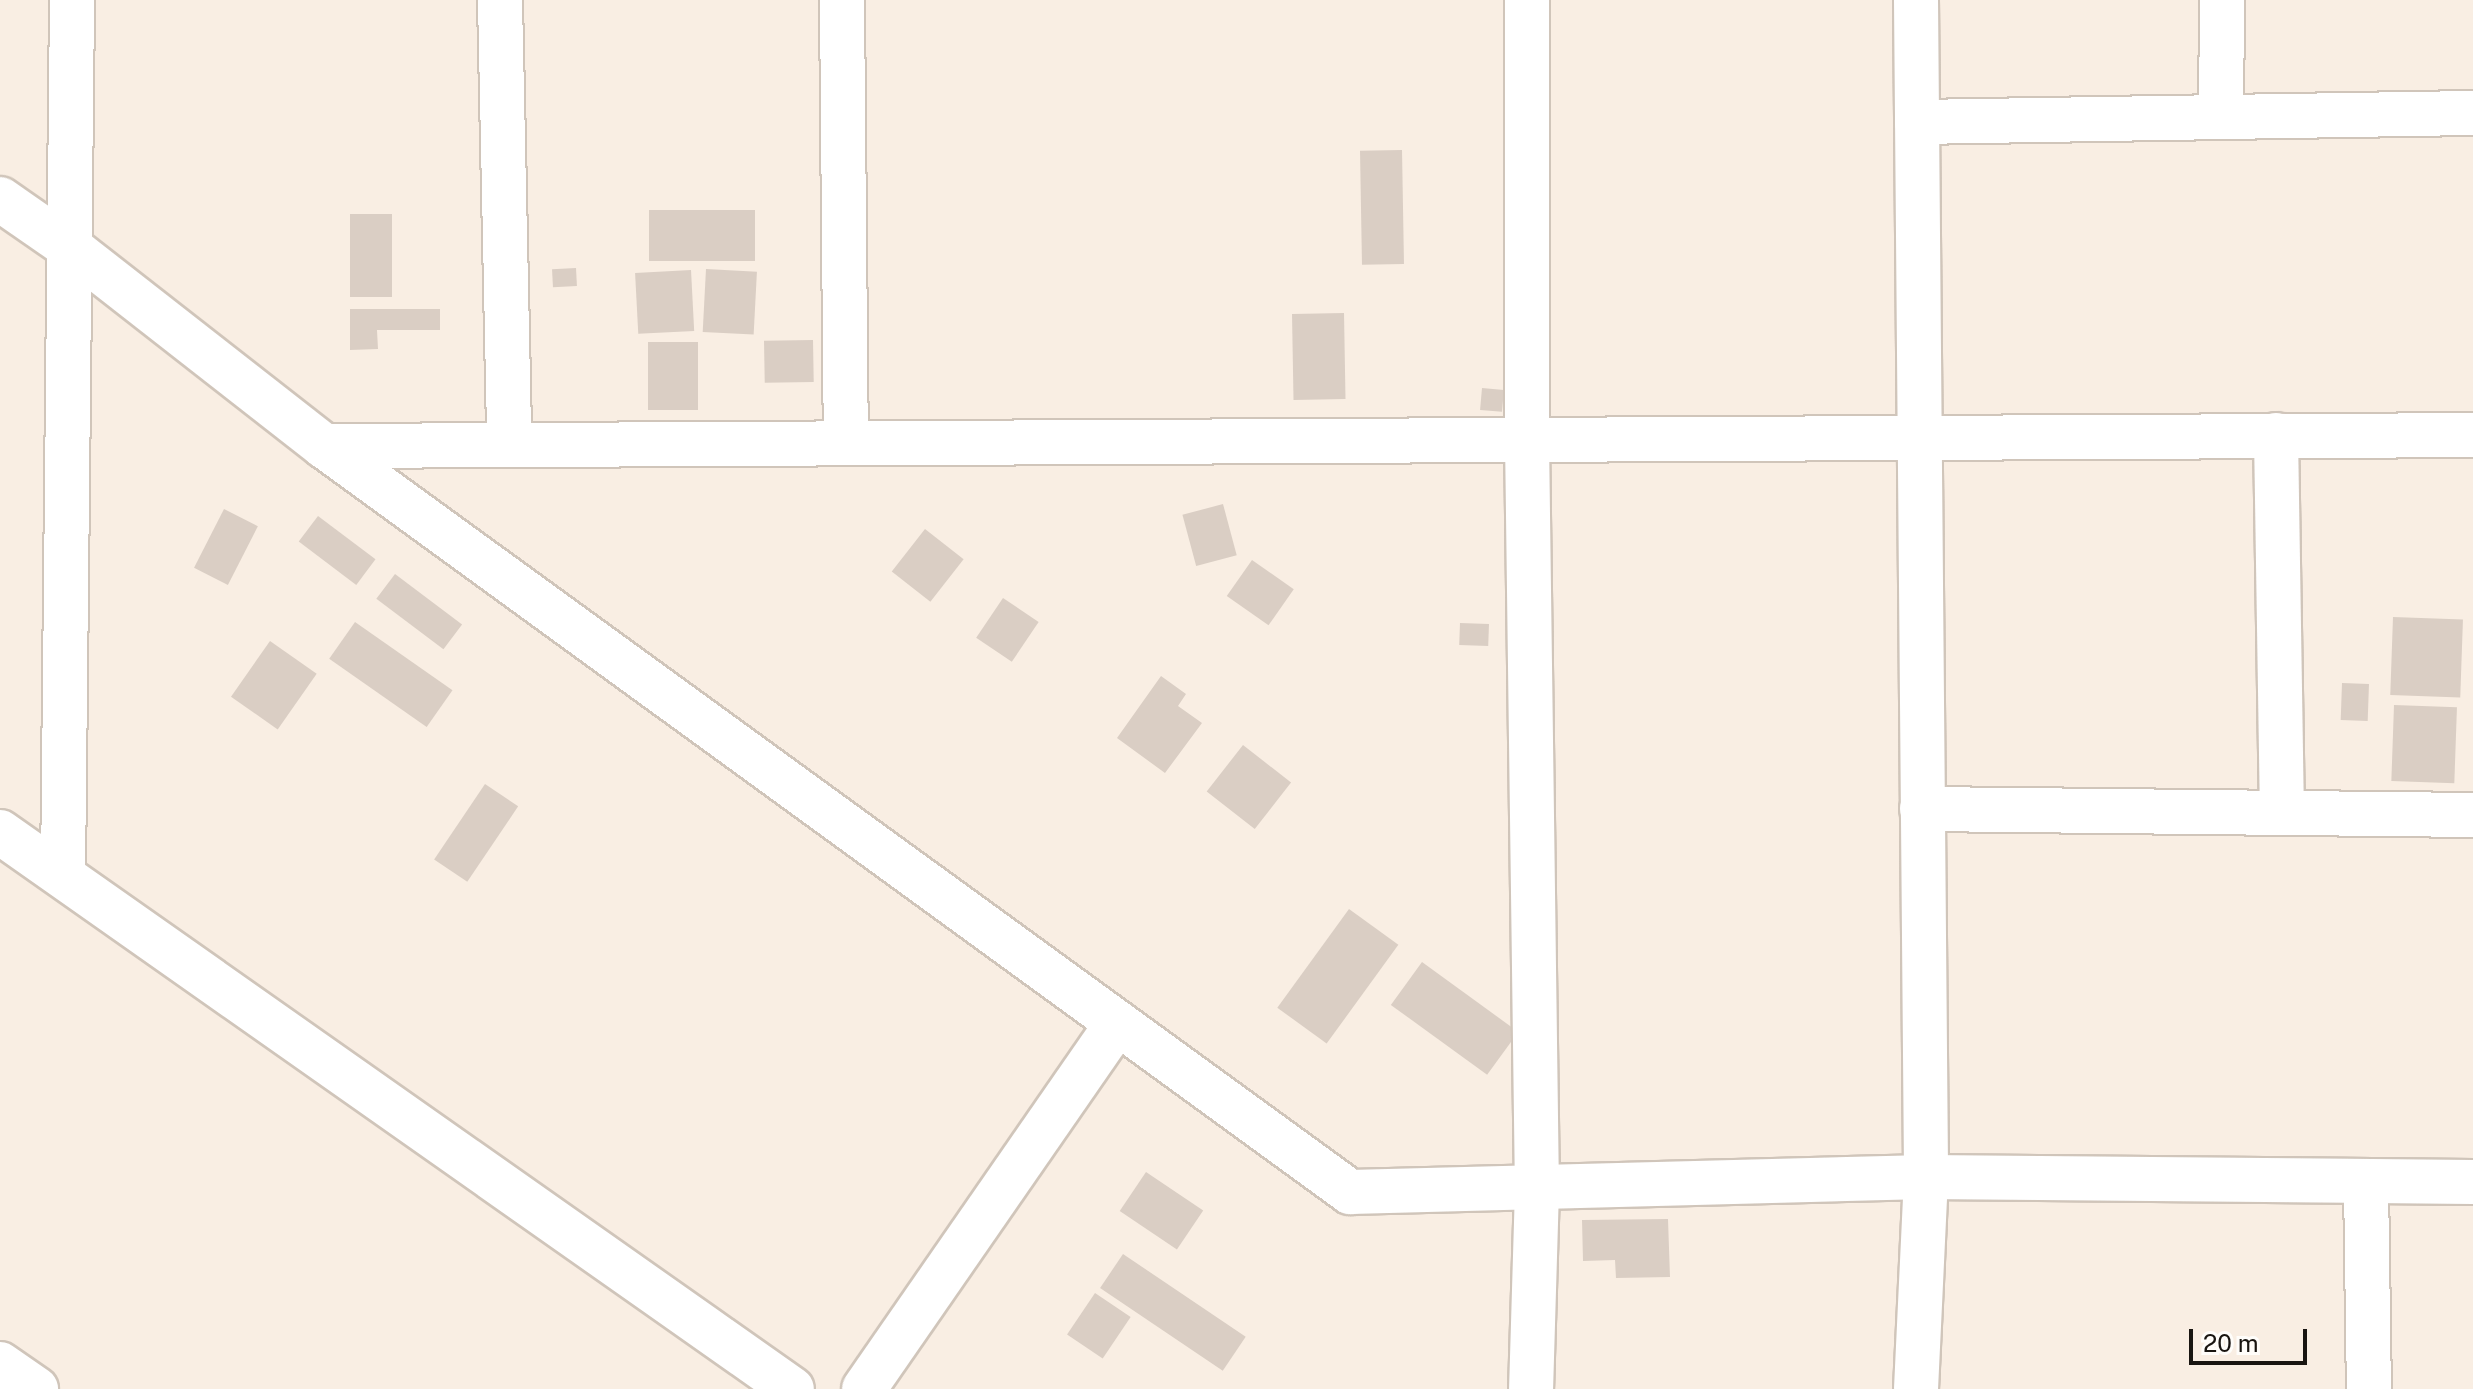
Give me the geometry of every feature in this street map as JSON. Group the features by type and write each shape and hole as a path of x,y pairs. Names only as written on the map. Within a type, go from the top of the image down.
{"street":[{"path":"63,875 72,249 72,0"},
{"path":"500,0 509,445"},
{"path":"842,0 846,443"},
{"path":"1527,0 1527,439 1537,1189 1531,1389"},
{"path":"1916,0 1926,1177 1916,1389"},
{"path":"2221,117 2222,0"},
{"path":"1917,122 2473,113"},
{"path":"0,199 72,249 324,446 1350,1192 1926,1177 2473,1182"},
{"path":"2276,435 2282,813"},
{"path":"324,446 2473,435"},
{"path":"1922,809 2473,815"},
{"path":"0,832 792,1389"},
{"path":"864,1389 1117,1023"},
{"path":"2366,1181 2369,1389"},
{"path":"0,1364 36,1389"}],"building":[{"path":"1402,150 1404,264 1362,265 1360,151"},
{"path":"649,210 755,210 755,261 649,261"},
{"path":"350,214 392,214 392,297 350,297"},
{"path":"576,268 577,286 553,287 552,269"},
{"path":"706,269 757,272 754,335 703,332"},
{"path":"691,270 694,331 638,334 635,273"},
{"path":"350,309 440,309 440,330 377,330 378,349 350,350"},
{"path":"1344,313 1346,399 1294,400 1292,314"},
{"path":"813,340 814,382 765,383 764,341"},
{"path":"648,342 698,342 698,410 648,410"},
{"path":"1482,388 1504,390 1502,412 1480,410"},
{"path":"1223,504 1237,555 1196,566 1182,515"},
{"path":"224,509 258,526 228,585 194,568"},
{"path":"318,516 376,559 356,585 299,542"},
{"path":"925,529 964,559 930,602 892,572"},
{"path":"1252,560 1294,589 1269,625 1227,596"},
{"path":"395,574 462,625 443,649 376,599"},
{"path":"1003,598 1039,622 1012,662 976,638"},
{"path":"2393,617 2463,619 2460,697 2390,695"},
{"path":"355,622 452,690 427,727 329,659"},
{"path":"1460,623 1489,624 1488,646 1459,645"},
{"path":"270,641 317,674 278,729 231,697"},
{"path":"1161,676 1186,694 1178,706 1202,723 1165,773 1117,738"},
{"path":"2342,683 2369,684 2368,721 2341,720"},
{"path":"2394,705 2457,707 2454,783 2391,781"},
{"path":"1243,745 1291,783 1255,829 1207,791"},
{"path":"485,784 518,806 467,882 434,859"},
{"path":"1349,909 1398,945 1327,1044 1277,1008"},
{"path":"1422,962 1518,1032 1487,1075 1391,1005"},
{"path":"1146,1172 1203,1211 1177,1250 1120,1211"},
{"path":"1668,1219 1670,1277 1616,1278 1615,1260 1583,1261 1582,1220"},
{"path":"1123,1254 1246,1337 1223,1371 1100,1288"},
{"path":"1095,1293 1131,1317 1103,1358 1067,1334"}]}
